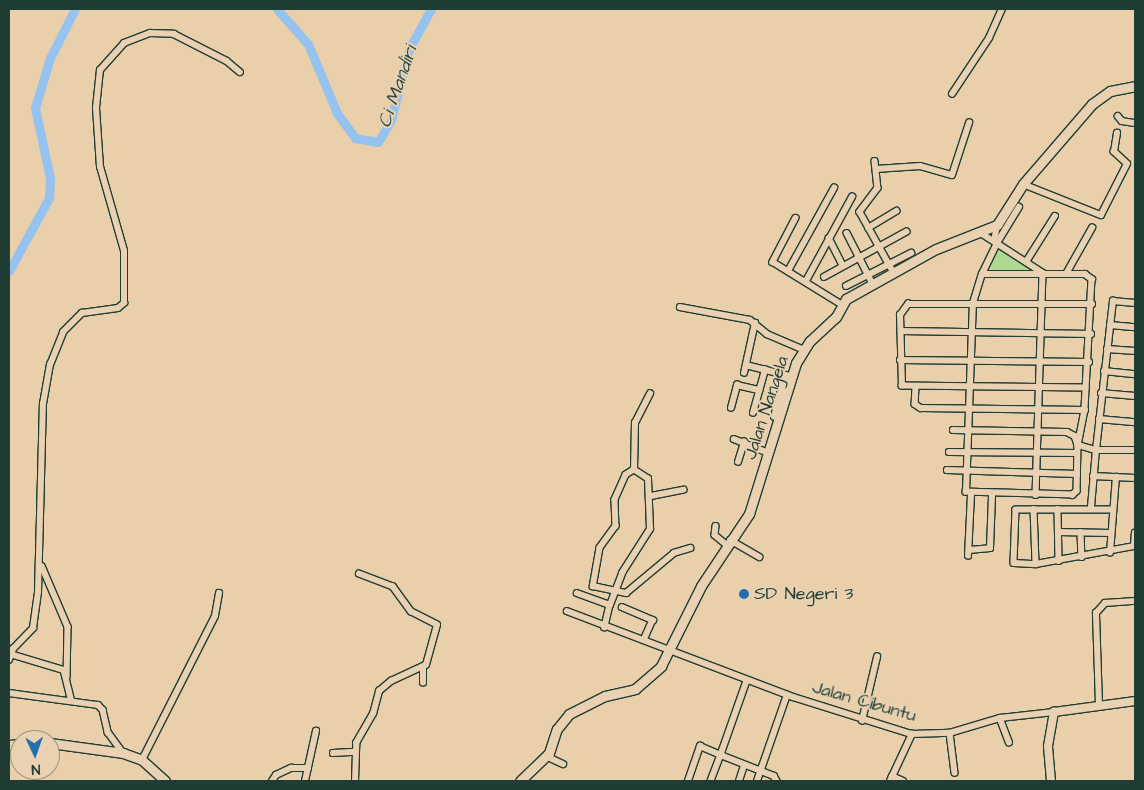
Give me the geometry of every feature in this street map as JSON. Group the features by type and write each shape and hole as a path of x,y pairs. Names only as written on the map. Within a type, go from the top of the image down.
{"main road":[{"path":"997,225 1023,184 1100,97 1120,87 1135,86"},
{"name":"Jalan Nangela","path":"520,781 546,756 557,729 569,714 590,701 640,686 655,674 670,652 700,586 749,514 769,453 788,376 804,349 836,317 841,304 870,278 997,225"},
{"path":"60,744 123,753 142,760 164,781"}],"street":[{"path":"952,94 990,38 1002,9"},
{"path":"68,677 56,666 10,657 33,628 41,564 43,404 50,365 63,332 82,313 118,308 124,303 124,251 100,167 96,108 100,70 124,43 150,33 174,34 227,61 240,72"},
{"path":"1118,116 1122,121 1135,123"},
{"path":"876,169 920,166 952,175 969,123"},
{"path":"1023,184 1101,215 1127,164 1114,152 1117,133"},
{"path":"875,161 877,191 860,208 868,228 891,268 911,253"},
{"path":"788,271 834,188"},
{"path":"806,281 852,197"},
{"path":"982,274 1043,273 1091,277 1092,304 1089,362 1085,410 1077,453 1077,491 1073,495 971,495 966,492 973,303 982,274 995,242 1019,208"},
{"path":"868,228 896,211"},
{"path":"1026,262 1055,216"},
{"path":"796,218 773,259 788,271 841,304"},
{"path":"995,242 997,225"},
{"path":"1066,274 1092,228"},
{"path":"824,277 906,232"},
{"path":"846,286 870,278 848,233"},
{"path":"981,233 1043,273"},
{"path":"829,238 843,266"},
{"path":"1036,495 1043,273"},
{"path":"1091,508 1101,393 1113,301 1135,303"},
{"path":"1086,388 970,388 901,385 900,312 905,305 973,303 1092,304"},
{"path":"680,307 755,323 767,334 804,349"},
{"path":"744,373 755,323"},
{"path":"1110,326 1135,327"},
{"path":"901,331 1091,334"},
{"path":"1107,349 1135,351"},
{"path":"900,360 1089,362"},
{"path":"746,365 788,376 774,417"},
{"path":"753,413 765,370"},
{"path":"1104,371 1135,374"},
{"path":"731,408 737,385 759,390"},
{"path":"916,387 918,407 1085,410"},
{"path":"1101,393 1135,396"},
{"path":"634,470 635,423 650,394"},
{"path":"1099,419 1135,422"},
{"path":"953,430 1073,433 1080,445 1095,450 1135,450"},
{"path":"734,439 769,453"},
{"path":"738,462 744,442"},
{"path":"948,452 1077,453"},
{"path":"605,627 610,605 622,572 649,533 651,496 648,478 634,470"},
{"path":"634,470 626,475 615,500 616,526 600,548 593,584 626,593 674,553 690,548"},
{"path":"947,470 1077,474"},
{"path":"1093,476 1135,478"},
{"path":"1110,553 1116,477"},
{"path":"651,496 683,490"},
{"path":"971,495 969,553 990,548 992,495"},
{"path":"1113,510 1091,508 1034,509 1014,512 1015,565 1059,561 1134,547 1135,534"},
{"path":"1034,509 1036,564"},
{"path":"1058,509 1059,561"},
{"path":"716,526 715,535 759,557"},
{"path":"1058,532 1111,533"},
{"path":"1081,532 1082,557"},
{"path":"41,564 68,627 68,677 71,698"},
{"path":"359,574 393,587 411,612 437,625 433,650 423,668 423,683"},
{"path":"142,760 215,616 219,593"},
{"path":"577,593 610,605"},
{"path":"1099,705 1096,613 1105,603 1135,601"},
{"path":"622,607 653,620 644,640"},
{"name":"Jalan Cibuntu","path":"567,611 747,681 862,721 912,734 950,733 1000,718 1054,712"},
{"path":"862,721 877,656"},
{"path":"355,781 355,752 381,688 423,668"},
{"path":"711,781 747,681"},
{"path":"9,693 71,698 101,707 106,729 123,753"},
{"path":"757,781 788,695"},
{"path":"1051,781 1048,746 1054,712 1135,701"},
{"path":"1000,718 1008,742"},
{"path":"305,781 316,731"},
{"path":"950,733 955,773"},
{"path":"903,781 891,779 912,734"},
{"path":"688,781 700,746 744,766 761,771 777,781"},
{"path":"333,753 355,752"},
{"path":"546,756 563,764"},
{"path":"739,781 744,766"},
{"path":"272,781 276,774 291,768 308,768"}],"green space":[{"path":"1000,248 1036,270 993,272 989,265"}],"waterway":[{"name":"Ci Mandiri","path":"9,271 49,198 50,178 35,108 50,58 75,9"},
{"name":"Ci Mandiri","path":"277,9 308,44 337,113 355,138 378,142 391,120 409,49 431,9"}],"place":[{"name":"SD Negeri 3","path":"744,594"}]}
